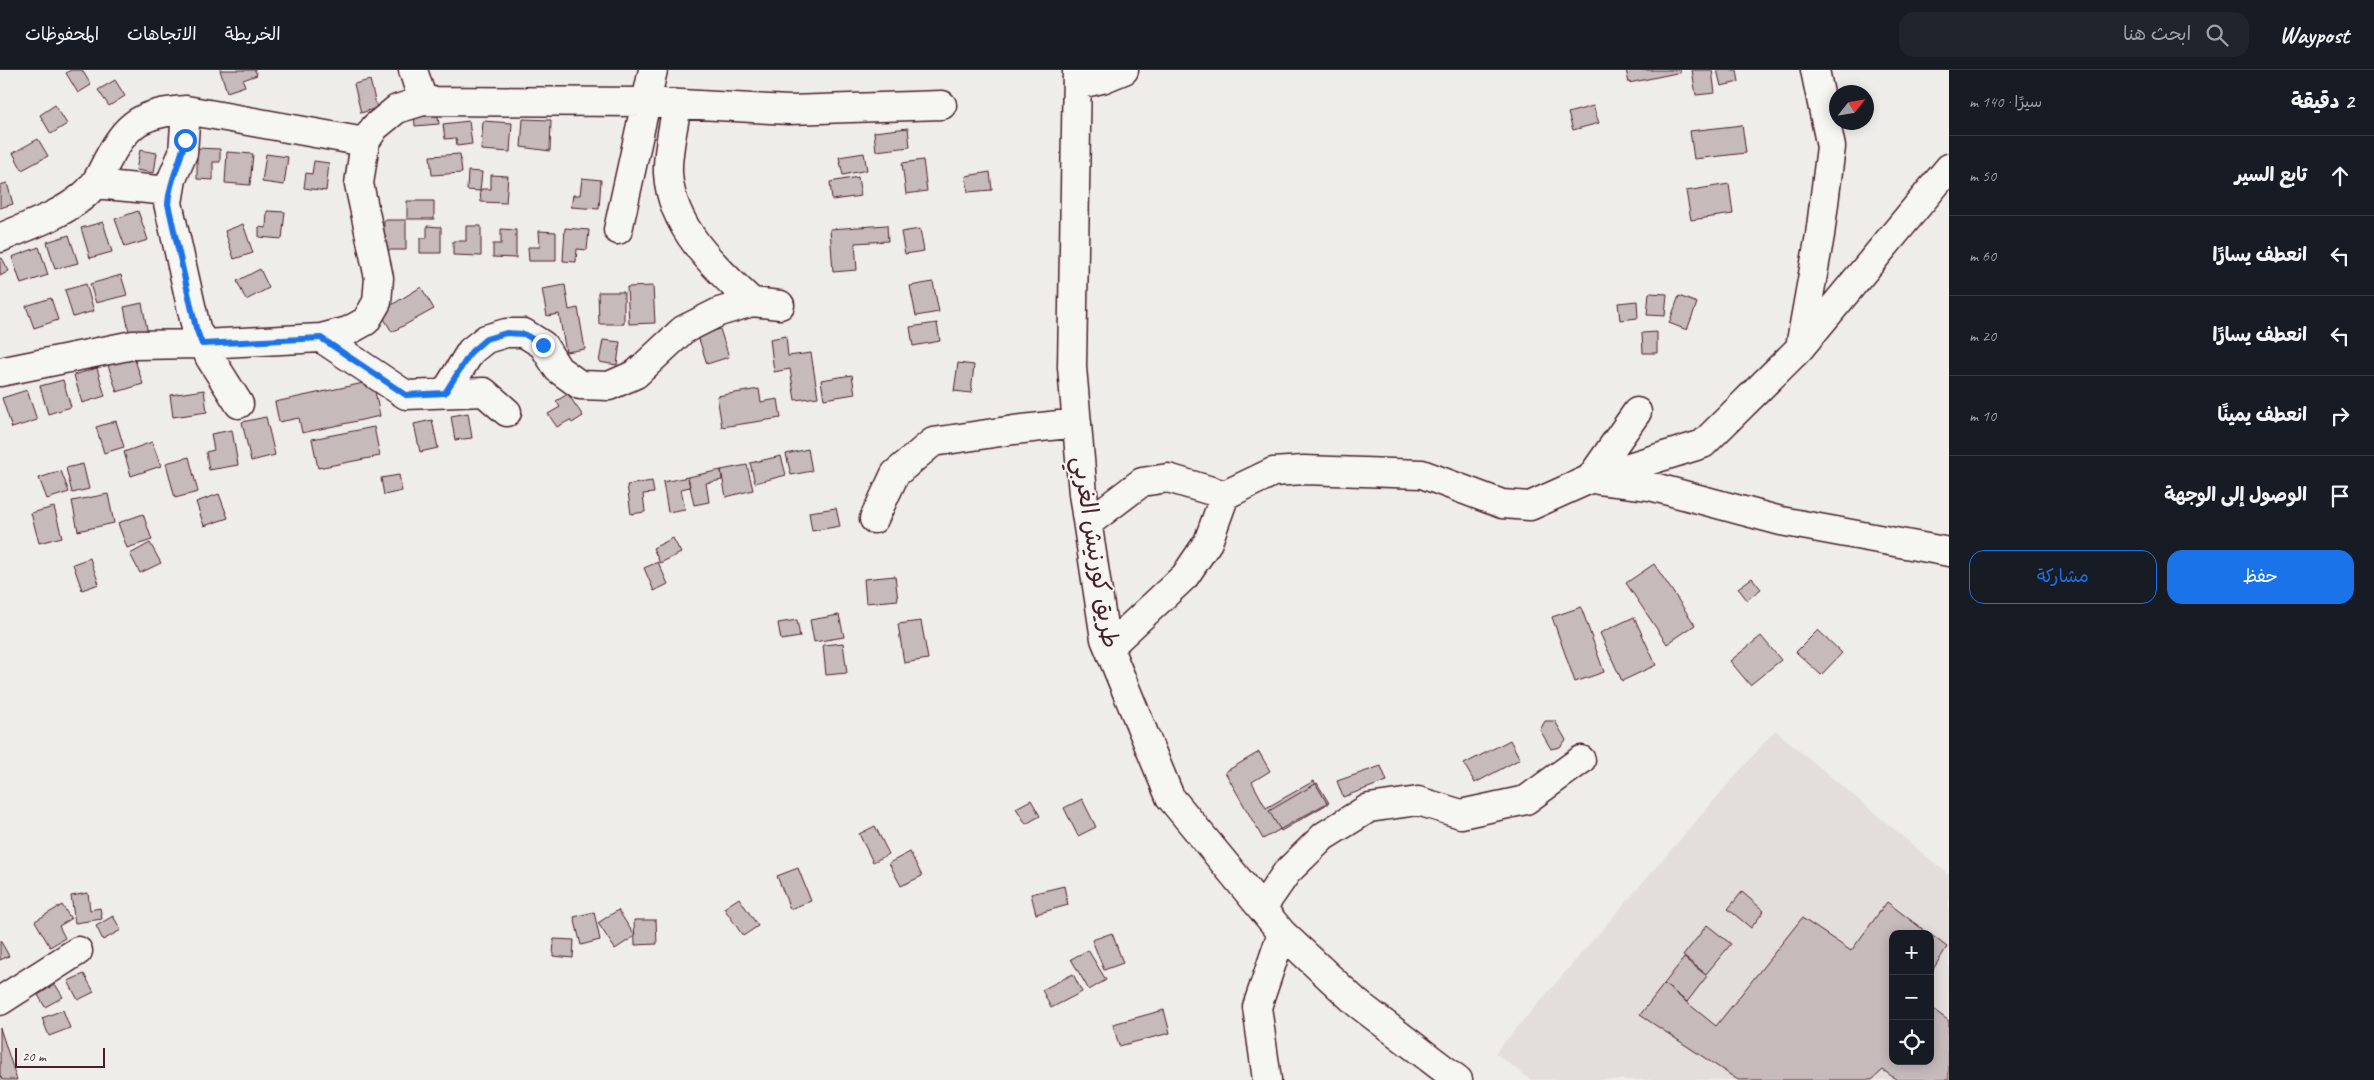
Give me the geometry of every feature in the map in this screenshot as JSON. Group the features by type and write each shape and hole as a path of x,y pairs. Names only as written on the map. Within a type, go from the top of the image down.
{"street":[{"path":"413,70 422,101"},
{"path":"618,230 653,70"},
{"path":"1077,78 1102,79 1124,70"},
{"path":"1799,349 1820,235 1831,147 1815,70"},
{"name":"طريق كورنيش الغربي","path":"1077,78 1072,367 1088,523 1105,639 1170,797 1282,933 1357,1003 1458,1080"},
{"path":"0,372 132,345 202,344 321,338 348,330 366,321 377,302 379,278 359,184 364,142 375,127 397,109 422,101 646,102 789,110 942,105"},
{"path":"677,104 668,172 672,200 698,247 752,302"},
{"path":"0,238 83,197 95,184 112,150 124,133 139,119 162,112 186,110 364,142"},
{"path":"186,110 182,153 169,190 171,216 196,328 202,344 239,404"},
{"path":"1088,523 1142,482 1168,478 1225,494 1273,472 1304,470 1422,474 1502,504 1530,506 1590,479 1703,444 1799,349 1949,168"},
{"path":"95,184 169,190"},
{"path":"445,393 471,352 486,339 506,333 524,334 543,345 558,369 580,385 609,386 636,374 683,330 719,312 752,302 780,305"},
{"path":"321,338 406,395 484,392 507,412"},
{"path":"1590,479 1637,412"},
{"path":"874,519 895,474 933,442 1077,423"},
{"path":"1590,479 1650,486 1781,521 1949,552"},
{"path":"1109,647 1186,576 1208,542 1225,494"},
{"path":"1262,908 1287,872 1324,836 1369,808 1418,801 1461,814 1526,800 1581,760"},
{"path":"1267,1080 1257,1007 1282,933"},
{"path":"0,1001 78,951"}],"shaded area":[{"path":"1775,730 1949,875 1949,1080 1531,1080 1495,1053"}],"building":[{"path":"71,70 82,70 91,85 78,93 66,73"},
{"path":"220,70 255,70 257,75 243,80 245,86 227,92"},
{"path":"1626,70 1680,70 1681,72 1629,83"},
{"path":"1692,70 1712,70 1715,93 1696,95"},
{"path":"1717,70 1737,70 1739,82 1721,86"},
{"path":"115,80 125,96 109,106 98,90"},
{"path":"370,80 377,108 361,113 354,84"},
{"path":"55,105 67,124 51,134 40,115"},
{"path":"1593,106 1599,123 1573,130 1568,113"},
{"path":"437,110 439,124 415,126 414,112"},
{"path":"523,119 551,120 550,151 521,147"},
{"path":"469,121 472,144 457,146 456,138 445,139 443,124"},
{"path":"483,121 512,123 510,152 481,150"},
{"path":"1742,125 1746,153 1694,159 1690,131"},
{"path":"908,128 910,147 876,151 874,132"},
{"path":"38,139 48,156 22,170 13,153"},
{"path":"197,148 220,149 220,162 213,162 213,180 197,179"},
{"path":"140,150 157,153 154,173 136,170"},
{"path":"227,152 253,154 250,185 225,183"},
{"path":"864,153 867,170 843,175 839,157"},
{"path":"266,154 288,157 284,185 262,182"},
{"path":"460,154 462,173 432,175 430,156"},
{"path":"923,160 927,191 906,194 902,163"},
{"path":"314,161 329,163 326,191 304,188 306,173 312,174"},
{"path":"468,171 482,172 480,191 467,190"},
{"path":"990,172 992,190 968,192 966,176"},
{"path":"491,175 508,176 506,203 481,202 480,191 482,189 491,189"},
{"path":"858,177 861,196 832,200 830,182"},
{"path":"582,178 601,180 599,209 571,207 573,195 580,195"},
{"path":"7,183 13,204 0,208 0,185"},
{"path":"1729,184 1733,214 1691,220 1686,191"},
{"path":"407,201 434,201 434,219 407,219"},
{"path":"138,211 148,240 125,247 115,219"},
{"path":"267,211 285,212 282,239 259,237 259,227 266,228"},
{"path":"384,220 406,220 406,250 383,250"},
{"path":"103,222 112,252 90,258 81,228"},
{"path":"243,224 253,253 234,259 225,231"},
{"path":"887,225 888,241 855,243 857,270 833,272 830,229"},
{"path":"427,226 441,227 441,253 420,253 420,238 427,238"},
{"path":"466,226 481,226 481,256 453,255 453,241 466,241"},
{"path":"565,228 589,230 587,250 577,249 576,262 563,261"},
{"path":"501,229 516,230 516,258 493,257 493,244 501,244"},
{"path":"920,229 924,251 905,254 901,232"},
{"path":"539,231 556,232 556,261 529,261 528,247 540,247"},
{"path":"69,235 78,263 55,269 47,242"},
{"path":"39,247 48,275 21,284 12,257"},
{"path":"2,258 9,271 0,276 0,259"},
{"path":"260,269 269,288 246,300 237,281"},
{"path":"121,275 127,295 96,303 90,284"},
{"path":"933,282 939,312 916,316 910,286"},
{"path":"86,284 94,311 73,317 65,290"},
{"path":"565,285 569,310 578,308 585,349 566,352 559,314 547,316 542,289"},
{"path":"653,286 655,323 629,324 627,287"},
{"path":"421,287 434,309 392,332 380,312"},
{"path":"598,292 624,292 624,324 599,324"},
{"path":"1649,293 1667,294 1665,316 1647,315"},
{"path":"1679,296 1697,303 1687,330 1669,323"},
{"path":"51,298 58,320 34,328 26,306"},
{"path":"1637,301 1638,318 1620,320 1618,303"},
{"path":"142,303 148,334 130,337 124,307"},
{"path":"937,323 940,341 913,346 910,327"},
{"path":"720,329 729,357 707,364 698,336"},
{"path":"1657,332 1657,353 1643,353 1642,333"},
{"path":"786,336 788,356 811,353 818,397 795,400 790,369 774,372 770,339"},
{"path":"603,340 620,342 617,365 599,362"},
{"path":"134,357 143,384 117,392 108,365"},
{"path":"958,363 974,365 971,393 954,391"},
{"path":"97,368 105,396 82,403 74,375"},
{"path":"852,375 855,394 824,399 821,380"},
{"path":"63,380 71,407 48,414 40,386"},
{"path":"373,381 380,416 302,433 299,418 279,422 275,402"},
{"path":"759,389 761,402 778,399 781,418 722,427 717,396"},
{"path":"27,390 37,420 12,428 2,398"},
{"path":"204,390 207,412 173,417 170,395"},
{"path":"568,394 583,416 572,423 570,420 557,427 548,414 560,407 556,401"},
{"path":"468,413 472,438 455,440 451,416"},
{"path":"266,417 275,455 251,461 242,422"},
{"path":"432,420 438,448 420,452 414,424"},
{"path":"116,421 124,447 104,453 96,427"},
{"path":"374,427 380,456 318,468 312,439"},
{"path":"232,430 238,465 209,470 206,452 214,450 211,434"},
{"path":"152,442 161,466 131,476 124,452"},
{"path":"808,449 812,471 791,475 786,454"},
{"path":"781,456 786,475 755,483 750,463"},
{"path":"189,457 198,492 175,498 166,463"},
{"path":"83,464 89,489 72,493 66,468"},
{"path":"747,465 753,490 726,497 721,470"},
{"path":"721,470 722,480 706,483 709,502 694,505 688,477"},
{"path":"61,471 69,492 47,499 39,478"},
{"path":"399,475 402,491 384,495 381,478"},
{"path":"688,477 690,487 681,489 685,509 668,512 663,482"},
{"path":"652,481 654,493 643,494 645,512 631,514 627,485"},
{"path":"108,494 114,523 78,531 72,501"},
{"path":"219,494 228,518 204,526 196,502"},
{"path":"54,507 62,537 39,543 31,513"},
{"path":"836,508 840,526 812,531 809,512"},
{"path":"143,514 152,540 127,548 118,523"},
{"path":"673,538 681,553 660,563 653,548"},
{"path":"150,543 161,563 140,573 130,554"},
{"path":"90,558 99,584 82,590 73,564"},
{"path":"658,562 668,584 654,591 644,568"},
{"path":"1654,564 1695,625 1667,644 1626,583"},
{"path":"895,576 898,600 866,603 864,579"},
{"path":"1752,578 1761,589 1747,600 1738,588"},
{"path":"1581,607 1604,672 1575,682 1552,617"},
{"path":"839,615 844,637 814,642 810,620"},
{"path":"1634,617 1656,665 1622,681 1600,633"},
{"path":"797,620 800,637 781,640 778,623"},
{"path":"921,621 928,659 904,663 898,624"},
{"path":"1818,630 1842,653 1821,675 1796,652"},
{"path":"1761,636 1781,660 1750,685 1730,661"},
{"path":"843,643 847,673 826,675 823,645"},
{"path":"1545,721 1555,721 1566,740 1560,747 1551,749 1540,730"},
{"path":"1510,740 1520,759 1475,783 1464,764"},
{"path":"1259,752 1270,771 1252,782 1266,808 1314,781 1327,803 1263,839 1225,772"},
{"path":"1381,766 1387,781 1343,797 1337,781"},
{"path":"1317,783 1329,803 1281,831 1269,811"},
{"path":"1082,799 1096,827 1078,836 1064,808"},
{"path":"1031,800 1040,816 1026,824 1016,808"},
{"path":"875,826 889,854 873,862 859,834"},
{"path":"910,852 922,876 901,886 889,863"},
{"path":"798,868 811,901 790,909 777,876"},
{"path":"1064,886 1068,905 1036,914 1031,894"},
{"path":"1742,892 1764,911 1751,928 1728,909"},
{"path":"88,893 90,910 100,908 102,919 75,923 71,896"},
{"path":"739,898 758,926 743,936 724,908"},
{"path":"1887,902 1924,930 1889,930 1889,1065 1934,1065 1934,1010 1949,1021 1949,1080 1897,1080 1883,1070 1872,1080 1738,1080 1640,1015 1664,984 1716,1026 1802,918 1851,951"},
{"path":"62,905 71,919 59,926 65,938 50,947 35,921"},
{"path":"618,910 635,936 615,949 598,923"},
{"path":"594,912 600,940 581,945 574,917"},
{"path":"113,916 121,930 103,940 96,926"},
{"path":"634,920 656,920 657,944 635,945"},
{"path":"1707,925 1731,944 1706,974 1683,956"},
{"path":"1112,933 1123,963 1104,970 1092,940"},
{"path":"1934,937 1947,947 1934,968"},
{"path":"554,939 574,940 573,958 553,956"},
{"path":"0,940 9,956 0,960"},
{"path":"1088,950 1106,980 1089,990 1071,959"},
{"path":"1684,958 1707,976 1687,1002 1664,984"},
{"path":"84,974 94,992 78,1000 68,981"},
{"path":"1073,974 1082,992 1051,1008 1042,990"},
{"path":"55,984 63,997 45,1007 38,995"},
{"path":"63,1010 70,1028 49,1036 42,1018"},
{"path":"1164,1010 1170,1033 1119,1046 1113,1024"},
{"path":"0,1028 17,1080 2,1080 0,1075"}],"route":[{"path":"185,140 178,167 169,190 168,204 196,328 202,344 321,338 406,395 445,393 471,352 486,339 506,333 524,334 543,345"}]}
